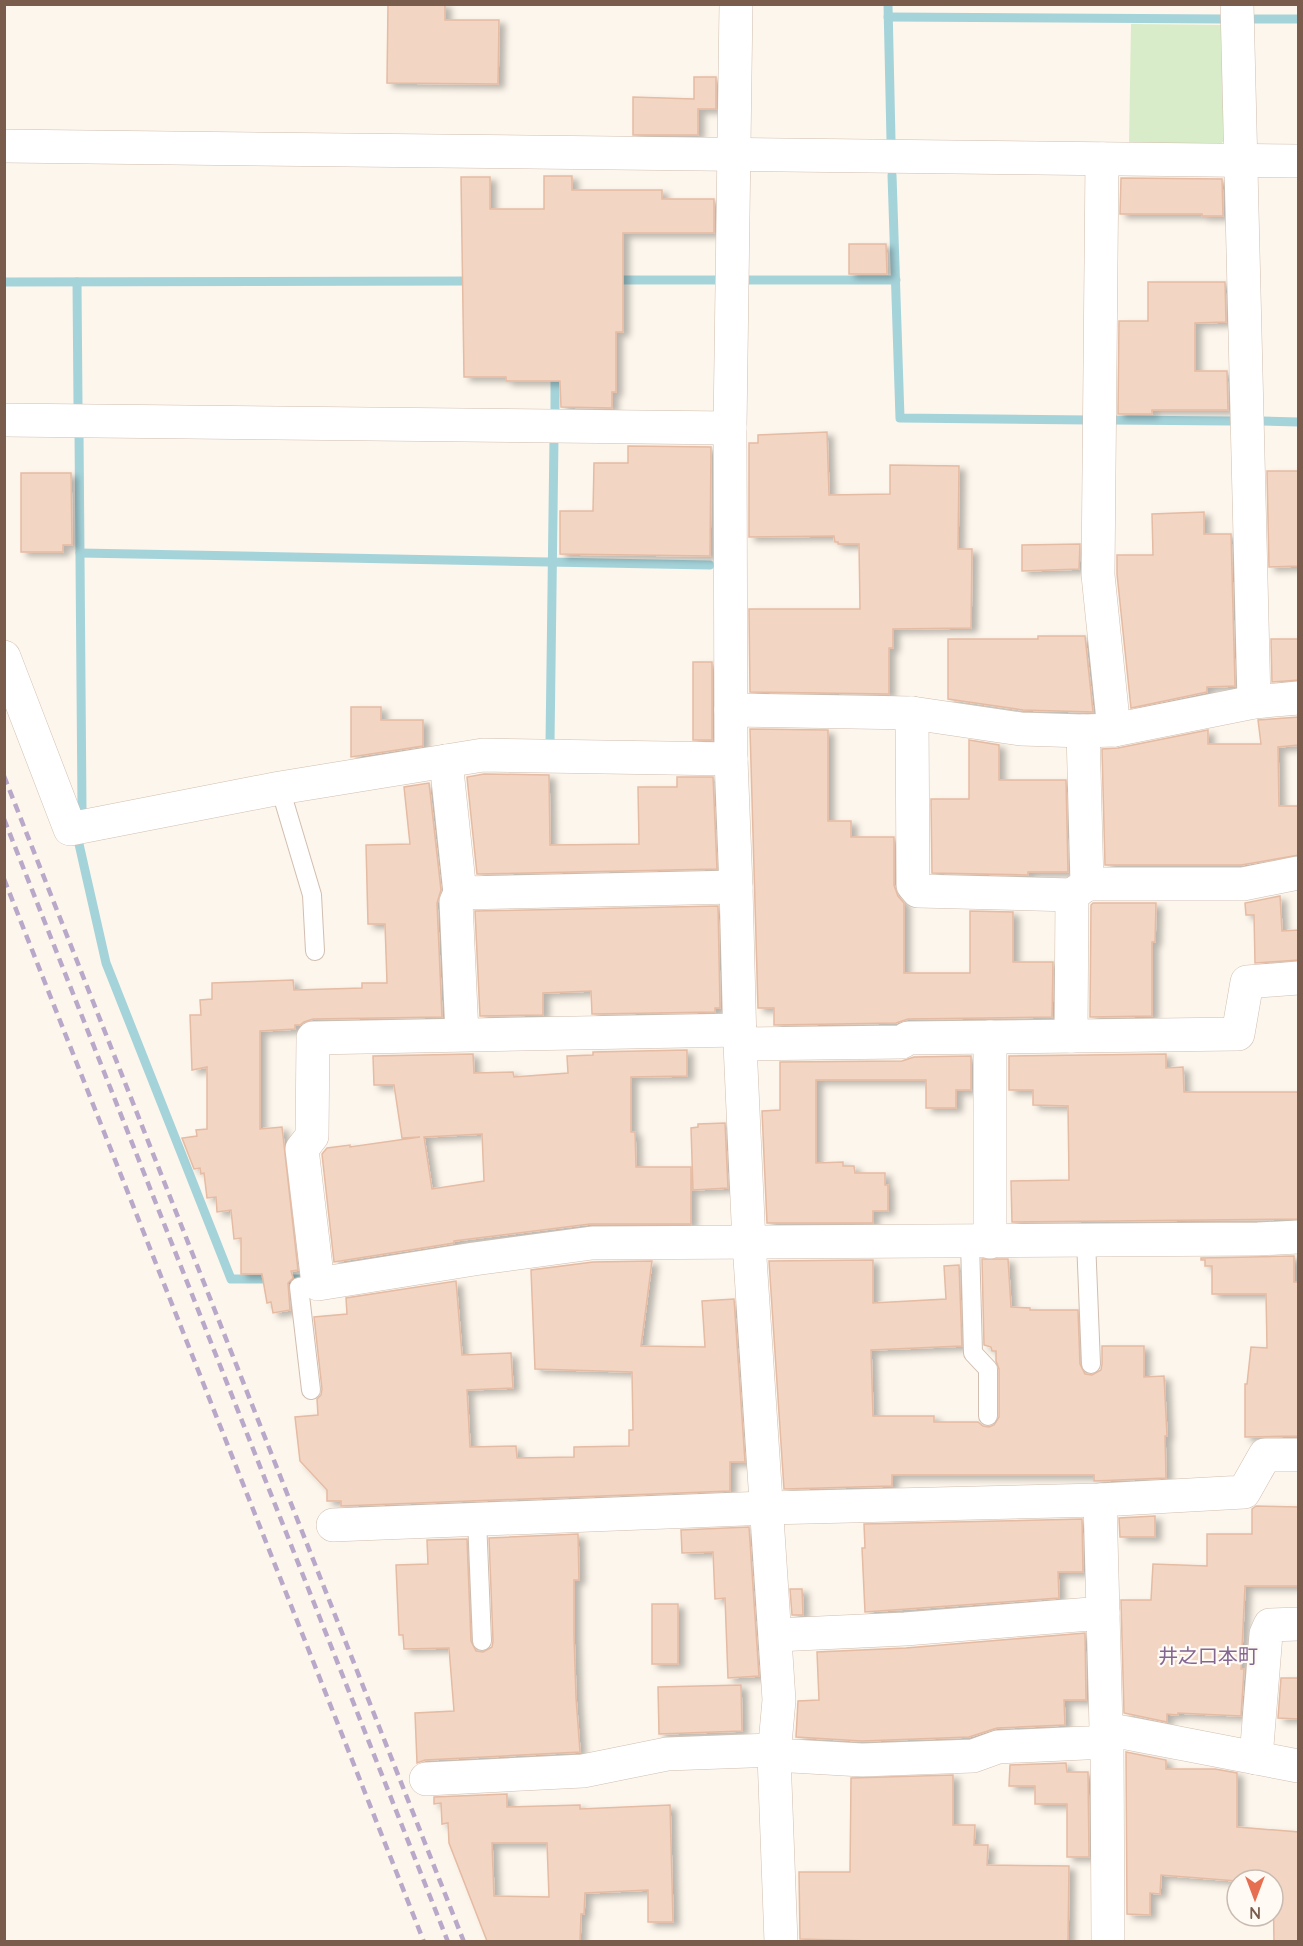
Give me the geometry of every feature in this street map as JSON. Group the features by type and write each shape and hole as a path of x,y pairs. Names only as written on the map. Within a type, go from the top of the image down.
{"street":[{"path":"736,4 730,428 731,759 749,1243 779,1700 774,1752 781,1941"},
{"path":"1237,4 1254,702"},
{"path":"4,146 1299,161"},
{"path":"1071,1036 1079,890 1098,731 1102,159"},
{"path":"4,420 730,428"},
{"path":"4,657 70,829 280,788 483,755 731,759"},
{"path":"731,710 912,713 1021,729 1098,731 1254,702 1299,698"},
{"path":"912,713 913,885 918,891 1079,890 1243,884 1299,873"},
{"path":"446,761 460,893 456,902 462,1034"},
{"path":"460,893 736,887"},
{"path":"1299,978 1247,982 1238,1034 908,1038 902,1042 740,1037 462,1034 313,1038 312,1136 302,1149 318,1284 592,1243 980,1242 1299,1237"},
{"path":"980,1242 990,1037"},
{"path":"333,1525 767,1508 1100,1500 1244,1492 1265,1455 1299,1455"},
{"path":"1100,1500 1107,1735 1108,1941"},
{"path":"776,1635 905,1629 1103,1613"},
{"path":"1256,1758 1266,1634 1270,1625 1299,1624"},
{"path":"426,1779 583,1771 667,1754 774,1752 862,1761 973,1756 998,1747 1107,1735 1299,1766"}],"lane":[{"path":"280,788 312,895 315,951"},
{"path":"1086,1240 1091,1364"},
{"path":"980,1242 973,1353 987,1369 988,1416"},
{"path":"311,1390 299,1287 318,1284"},
{"path":"477,1519 482,1641"}],"green space":[{"path":"1131,24 1227,25 1228,136 1219,146 1129,144"}],"building":[{"path":"388,4 445,4 445,20 499,20 498,84 387,83"},
{"path":"694,77 716,77 716,109 698,109 698,135 633,135 633,97 694,99"},
{"path":"544,176 572,176 572,190 662,190 662,199 714,199 714,233 623,233 623,332 616,332 616,392 612,392 612,408 561,407 560,381 506,381 506,377 464,377 461,177 490,177 490,209 544,209"},
{"path":"1121,178 1222,179 1223,216 1120,214"},
{"path":"849,244 886,244 887,274 849,274"},
{"path":"1148,282 1225,282 1226,322 1195,323 1195,371 1227,371 1228,410 1152,410 1152,414 1118,414 1119,321 1148,321"},
{"path":"827,432 829,495 890,494 890,465 959,466 958,549 972,549 971,628 893,629 893,648 889,648 889,694 750,692 749,609 860,609 859,544 838,544 834,536 749,537 749,443 758,443 758,435"},
{"path":"628,446 711,447 710,556 560,554 560,511 593,511 594,463 628,463"},
{"path":"1267,471 1299,471 1299,566 1269,567"},
{"path":"21,473 71,473 72,545 63,545 63,552 21,552"},
{"path":"1204,512 1204,534 1231,534 1235,686 1207,687 1207,692 1131,708 1117,555 1153,555 1152,514"},
{"path":"1080,544 1079,569 1022,571 1022,545"},
{"path":"1038,636 1085,636 1093,712 1023,710 948,699 948,639 1038,639"},
{"path":"1271,639 1299,639 1299,680 1272,682"},
{"path":"693,662 712,662 712,740 693,740"},
{"path":"351,707 381,707 381,720 423,720 423,746 351,757"},
{"path":"1299,717 1299,745 1278,747 1279,806 1299,806 1299,855 1241,865 1105,865 1102,749 1118,748 1208,730 1208,744 1261,744 1258,720"},
{"path":"750,729 828,730 828,821 851,821 851,837 894,837 894,885 898,896 904,903 904,973 970,973 970,911 1013,912 1013,962 1053,962 1052,1017 908,1019 896,1023 774,1025 774,1008 758,1008"},
{"path":"969,740 999,745 999,780 1066,780 1068,872 1028,872 1028,875 932,873 931,799 969,799"},
{"path":"484,774 549,775 550,845 639,844 638,787 677,787 677,777 713,777 717,869 477,874 467,777"},
{"path":"429,783 441,890 437,903 442,1017 313,1019 295,1025 295,1029 260,1031 260,1129 282,1127 298,1270 291,1271 293,1278 288,1283 290,1310 273,1313 271,1302 267,1303 262,1274 241,1274 241,1238 234,1239 231,1210 217,1212 216,1197 207,1198 204,1173 201,1174 200,1168 194,1169 182,1138 197,1136 196,1130 207,1129 207,1067 192,1070 190,1015 201,1015 200,1000 212,999 212,983 293,980 294,990 362,988 362,983 387,983 385,924 368,924 366,845 410,844 404,787"},
{"path":"1280,896 1282,931 1299,930 1299,960 1255,963 1254,915 1246,915 1245,903"},
{"path":"1093,903 1156,903 1155,942 1152,942 1152,1016 1090,1017 1091,905"},
{"path":"718,906 720,1008 715,1008 715,1012 592,1014 591,991 543,993 543,1015 480,1016 475,911"},
{"path":"687,1050 687,1076 631,1077 631,1132 635,1132 636,1167 691,1167 691,1224 590,1224 454,1241 454,1243 334,1262 322,1154 327,1148 420,1137 402,1138 394,1085 374,1085 373,1056 473,1054 474,1073 513,1072 514,1077 568,1073 567,1056 593,1055 593,1052","holes":["482,1134 484,1181 432,1189 424,1137"]},
{"path":"1166,1054 1166,1068 1183,1067 1184,1092 1299,1092 1299,1219 1012,1222 1011,1181 1069,1180 1068,1106 1033,1105 1033,1090 1009,1090 1009,1056"},
{"path":"971,1056 971,1090 956,1090 956,1108 926,1108 926,1080 816,1080 816,1163 843,1162 843,1166 854,1166 855,1173 885,1173 885,1185 888,1185 888,1211 873,1211 873,1223 767,1223 762,1111 780,1110 780,1062 902,1061 914,1057"},
{"path":"725,1123 728,1188 693,1190 691,1128 698,1127 698,1124"},
{"path":"1294,1256 1294,1282 1299,1282 1299,1436 1245,1437 1245,1384 1247,1384 1251,1347 1267,1348 1266,1294 1212,1294 1212,1266 1205,1266 1205,1260 1201,1258"},
{"path":"982,1259 1008,1259 1011,1307 1030,1308 1030,1310 1078,1310 1080,1364 1085,1374 1092,1375 1101,1370 1102,1346 1144,1346 1144,1377 1164,1376 1167,1436 1165,1436 1166,1478 1094,1481 1094,1475 892,1475 892,1486 784,1489 769,1261 873,1260 873,1303 946,1299 944,1266 959,1265 962,1346 871,1350 873,1416 934,1416 934,1422 978,1422 989,1427 994,1425 999,1417 999,1369 996,1351 984,1345"},
{"path":"652,1261 641,1346 705,1347 702,1301 734,1299 745,1462 730,1462 730,1491 341,1506 341,1501 327,1501 327,1490 300,1461 295,1417 318,1415 317,1399 322,1389 314,1317 347,1314 346,1298 456,1281 462,1355 511,1353 513,1388 467,1390 470,1447 516,1446 517,1458 574,1457 574,1447 629,1446 629,1430 633,1430 632,1372 535,1369 531,1270 593,1262"},
{"path":"1256,1506 1299,1507 1299,1586 1245,1586 1241,1716 1178,1713 1178,1715 1167,1714 1167,1722 1124,1713 1121,1600 1151,1600 1153,1564 1207,1566 1207,1534 1252,1534 1252,1509"},
{"path":"1155,1516 1155,1537 1120,1537 1119,1518"},
{"path":"1082,1519 1083,1572 1058,1572 1059,1598 865,1612 862,1548 865,1548 864,1524"},
{"path":"749,1527 759,1676 728,1678 725,1598 715,1599 713,1552 682,1553 681,1530"},
{"path":"578,1534 579,1580 574,1580 574,1636 580,1752 425,1760 417,1763 415,1713 454,1711 449,1648 404,1649 403,1635 399,1635 396,1565 428,1564 427,1540 467,1539 471,1641 476,1651 483,1652 492,1647 493,1641 489,1538"},
{"path":"790,1589 802,1589 803,1615 792,1615"},
{"path":"652,1604 678,1604 678,1664 652,1664"},
{"path":"1085,1633 1086,1700 1064,1700 1065,1725 997,1728 969,1737 862,1741 796,1737 798,1701 819,1700 817,1652 906,1648"},
{"path":"1281,1678 1299,1678 1299,1719 1278,1718"},
{"path":"741,1685 742,1731 659,1734 658,1687"},
{"path":"1126,1752 1166,1760 1166,1769 1215,1769 1237,1773 1237,1827 1299,1832 1299,1941 1274,1941 1274,1928 1285,1928 1285,1868 1225,1868 1225,1880 1161,1875 1160,1894 1150,1893 1150,1915 1127,1914"},
{"path":"1066,1763 1067,1772 1088,1772 1089,1857 1067,1857 1067,1804 1035,1804 1035,1786 1009,1786 1010,1765"},
{"path":"953,1775 953,1825 975,1825 974,1845 988,1845 987,1865 1069,1866 1068,1941 800,1939 799,1872 850,1872 851,1778"},
{"path":"507,1794 507,1807 580,1805 580,1809 670,1805 673,1922 648,1922 648,1890 585,1893 584,1914 581,1914 580,1941 487,1941 449,1843 448,1823 442,1824 441,1803 434,1804 434,1797","holes":["492,1843 547,1843 549,1897 494,1896"]}],"waterway":[{"path":"888,4 891,140"},
{"path":"888,17 1223,19"},
{"path":"1255,19 1298,19"},
{"path":"892,175 900,418 1089,420"},
{"path":"613,280 718,280"},
{"path":"749,280 896,280"},
{"path":"4,282 473,281"},
{"path":"77,282 78,405"},
{"path":"555,370 555,409"},
{"path":"1112,420 1231,421"},
{"path":"1262,421 1298,422"},
{"path":"79,432 82,809"},
{"path":"550,743 554,438"},
{"path":"80,553 710,565"},
{"path":"79,844 106,963 231,1279 308,1279"}],"railway":[{"path":"4,776 464,1942"},
{"path":"4,819 448,1942"},
{"path":"4,879 424,1942"}],"district":[{"name":"井之口本町","path":"1208,1655"}]}
